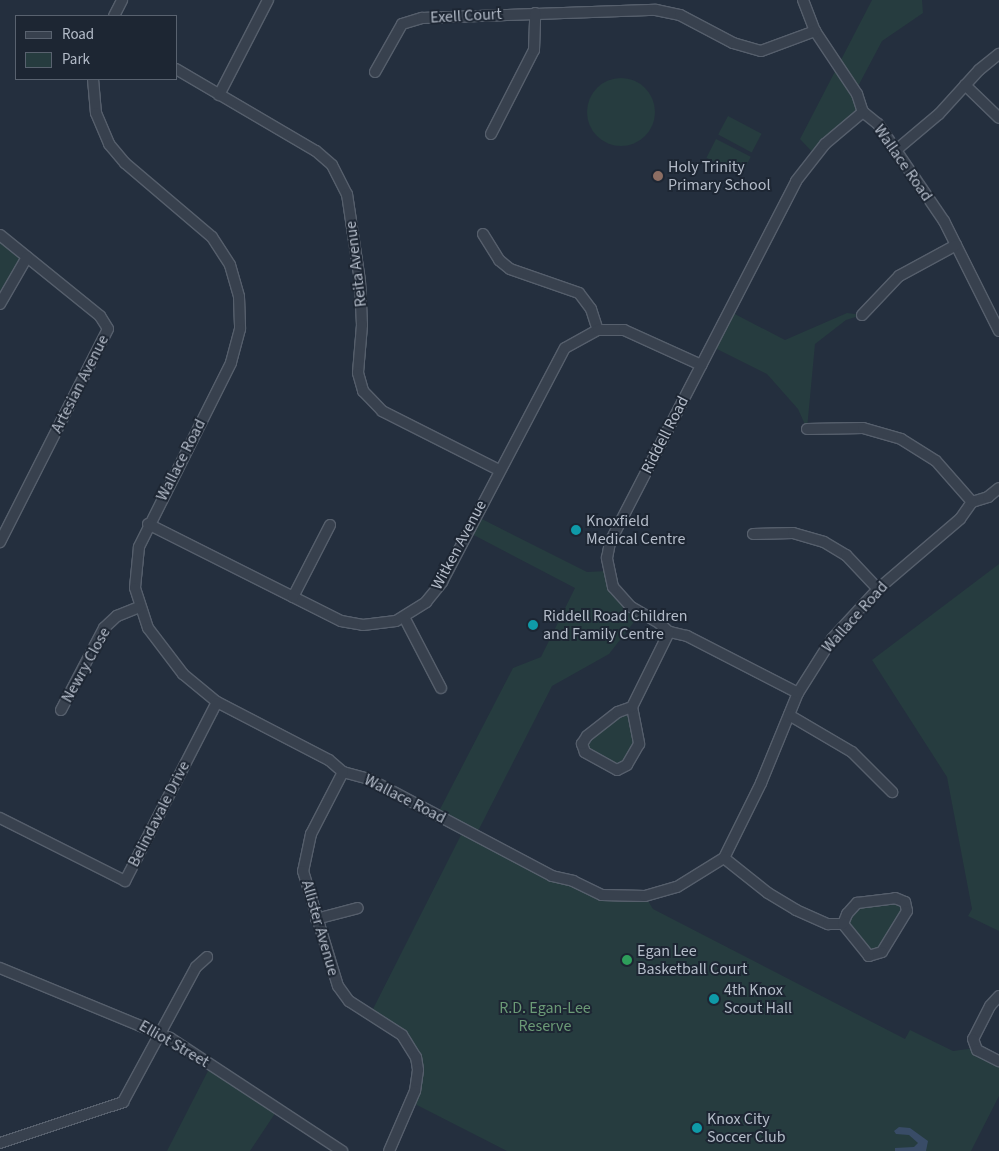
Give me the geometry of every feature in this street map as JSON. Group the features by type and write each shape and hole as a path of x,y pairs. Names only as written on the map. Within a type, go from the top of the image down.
{"street":[{"path":"114,15 122,0"},
{"path":"219,95 268,0"},
{"name":"Wallace Road","path":"803,0 815,30 856,94 863,112 878,124 956,245 999,331"},
{"name":"Exell Court","path":"375,72 396,31 409,20 535,13 666,11 733,43 761,50 815,30"},
{"path":"491,134 534,50 535,13"},
{"path":"895,151 940,114 966,85 999,54"},
{"name":"Reita Avenue","path":"178,70 316,151 339,174 349,204 360,281 362,325 358,373 367,397 382,411 499,470"},
{"name":"Wallace Road","path":"93,80 96,113 109,144 125,163 212,237 230,265 239,297 240,329 230,363 148,524 135,569 139,607 148,628 171,660 192,684 216,702 329,760 343,772 369,779 549,875 572,881 602,895 633,897 666,892 724,858 761,784 798,693 832,639 878,589 960,519 972,502 988,497 999,488"},
{"path":"966,85 999,118"},
{"name":"Riddell Road","path":"798,693 687,636 669,632 620,597 610,581 607,558 610,542 800,173 825,144 863,112"},
{"name":"Artesian Avenue","path":"0,234 100,316 108,329 4,525 0,542"},
{"path":"483,234 499,260 510,269 579,293 591,309 598,330"},
{"path":"862,315 899,276 956,245"},
{"path":"0,304 27,256"},
{"name":"Witken Avenue","path":"148,524 293,597 352,624 385,623 404,617 426,602 442,582 560,354 578,338 598,330 632,332 701,366"},
{"path":"807,429 863,428 901,439 936,461 972,502"},
{"path":"293,597 330,525"},
{"path":"754,534 793,534 824,542 846,555 878,589"},
{"name":"Newry Close","path":"60,710 104,628 117,616 139,607"},
{"path":"404,617 440,688"},
{"path":"632,708 618,712 587,736 582,744 585,752 617,770 625,768 639,744 632,708 669,632"},
{"name":"Belindavale Drive","path":"0,818 125,881 216,702"},
{"path":"789,715 852,752 892,792"},
{"name":"Allister Avenue","path":"343,772 305,852 304,879 331,971 343,994 359,1008 394,1028 409,1043 416,1057 418,1070 416,1091 389,1151"},
{"path":"724,858 768,893 796,910 828,924 843,924"},
{"path":"895,898 906,905 904,916 884,950 876,956 865,953 843,924 850,909 857,903 895,898"},
{"path":"316,919 358,908"},
{"path":"0,1143 123,1102 196,968 207,957"},
{"name":"Elliot Street","path":"0,968 161,1033 338,1149"},
{"path":"999,996 990,1006 973,1039 977,1050 999,1061"},
{"name":"Allister Avenue","path":"384,1151 393,1140"}],"green space":[{"path":"872,0 922,0 923,13 882,41 855,92 861,109 815,155 800,139"},
{"path":"621,78 634,81 645,88 652,99 655,112 652,125 645,136 634,143 621,146 608,143 597,136 590,125 587,112 590,99 597,88 608,81"},
{"path":"728,116 762,134 752,152 718,135"},
{"path":"716,139 751,157 741,175 706,158"},
{"path":"0,235 27,257 0,304"},
{"path":"729,311 785,340 847,313 862,315 846,320 815,344 807,429 798,409 767,374 711,346"},
{"name":"R.D. Egan-Lee Reserve","path":"476,516 587,572 607,571 610,581 641,613 609,654 552,686 476,835 585,889 645,896 653,909 905,1039 910,1030 953,1051 976,1048 999,1061 999,1096 971,1151 507,1151 411,1102 415,1091 413,1050 370,1015 464,829 437,815 513,668 541,657 575,588 468,532"},
{"path":"999,564 999,931 968,916 972,909 947,777 872,660"},
{"path":"627,708 638,739 625,768 589,755 584,740"},
{"path":"895,898 907,911 872,957 845,919 849,910"},
{"path":"211,1065 278,1109 250,1151 167,1151"}],"water":[{"path":"899,1127 910,1128 928,1141 926,1151 895,1151 895,1148 914,1147 918,1143 909,1135 896,1134 894,1131"}],"place":[{"name":"Holy Trinity Primary School","path":"658,176"},
{"name":"Knoxfield Medical Centre","path":"576,530"},
{"name":"Riddell Road Children and Family Centre","path":"533,625"},
{"name":"Egan Lee Basketball Court","path":"627,960"},
{"name":"4th Knox Scout Hall","path":"714,999"},
{"name":"Knox City Soccer Club","path":"697,1128"}]}
